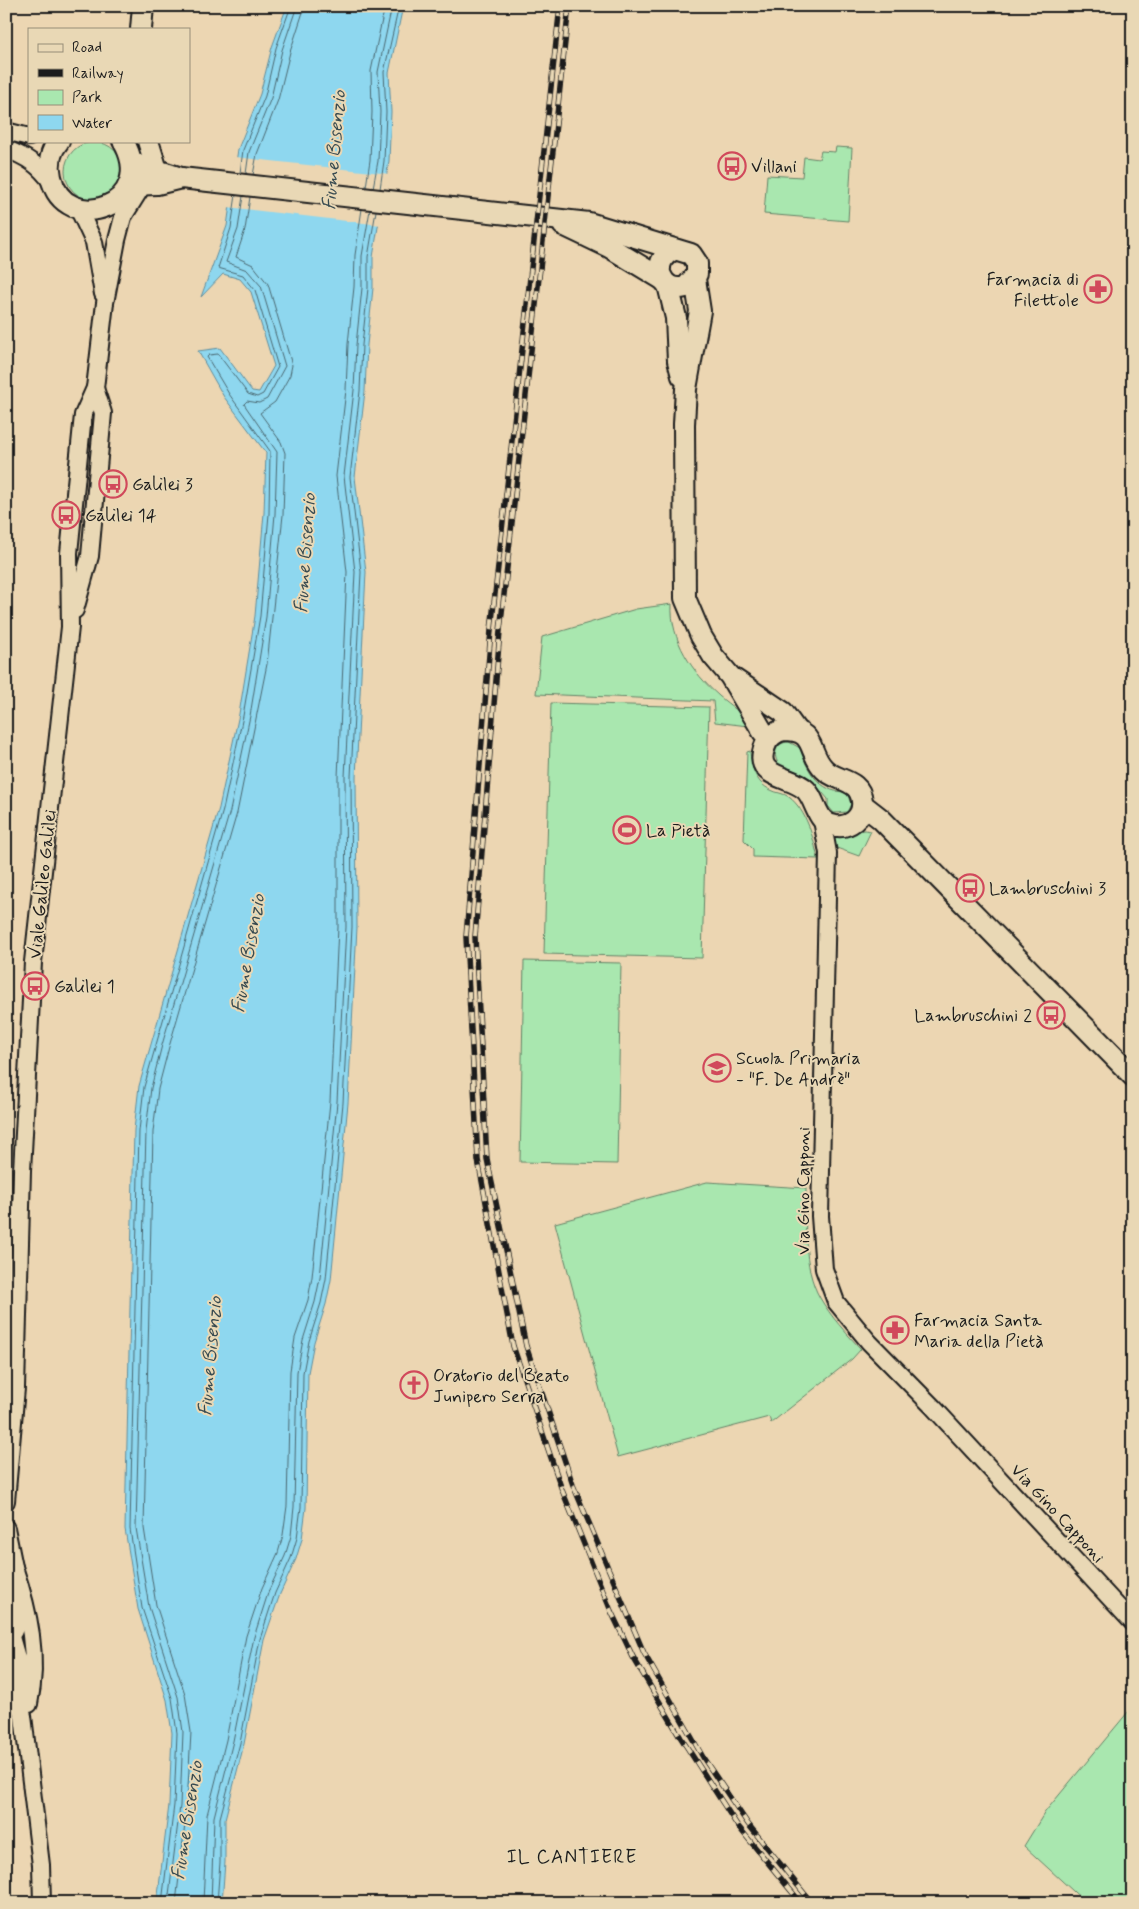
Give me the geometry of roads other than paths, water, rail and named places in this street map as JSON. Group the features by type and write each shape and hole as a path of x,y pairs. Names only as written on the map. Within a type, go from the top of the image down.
{"main road":[{"path":"141,28 143,6"},
{"path":"53,142 49,170 52,184 67,203 78,208 102,208 113,204 122,196 147,181 181,178 589,223 624,232 674,250 686,251 694,258 698,268 696,279 700,311 686,389 685,598 701,636 713,656 730,676 769,738"},
{"path":"147,181 148,142"},
{"path":"130,149 147,181"},
{"path":"552,220 608,247 673,288 686,287 696,279"},
{"path":"674,250 661,262 660,274 665,282 676,318 678,362 686,389"},
{"path":"730,676 783,712 796,730 811,742 822,768 834,777 854,785 860,793 859,813 848,825 837,827 822,820 808,792 797,784 774,776 765,765 764,747 769,738 777,732 796,730"},
{"path":"859,813 892,832 1133,1076"}],"street":[{"path":"6,131 28,137"},
{"path":"6,149 28,158 41,168 52,184"},
{"path":"108,286 123,217 147,181"},
{"path":"108,286 113,204"},
{"path":"78,208 94,242 105,304"},
{"name":"Viale Galileo Galilei","path":"6,1501 16,1388 22,1160 34,962 70,627 90,556 103,413 95,388 108,286"},
{"name":"Via Gino Capponi","path":"822,820 828,853 820,1216 824,1269 836,1302 869,1342 933,1407 1133,1623"},
{"path":"6,1528 14,1566 27,1605 30,1623 33,1682 26,1710"},
{"path":"14,1566 8,1605 17,1623 8,1638 26,1710 41,1865 42,1903"},
{"path":"6,1665 26,1710"}],"water":[{"name":"Fiume Bisenzio","path":"287,6 403,6 389,73 391,112 389,161 373,257 373,288 367,345 365,391 355,477 366,572 356,777 357,927 348,1103 331,1280 326,1304 314,1342 308,1373 306,1508 302,1539 264,1640 244,1744 225,1819 225,1862 222,1903 157,1903 169,1805 172,1733 167,1700 138,1609 125,1529 134,1130 139,1086 219,808 239,714 255,616 264,513 266,453 224,397 198,351 220,348 252,391 259,392 274,366 251,292 240,279 223,274 201,297 227,226 238,149 260,94 272,47"}],"railway":[{"path":"560,6 491,630 466,937 478,1160 513,1346 562,1490 611,1611 633,1657 681,1738 737,1825 801,1903"},
{"path":"569,6 500,631 475,937 487,1159 526,1346 573,1485 644,1653 704,1759 748,1824 812,1903"}],"place":[{"name":"Villani","path":"732,166"},
{"name":"Farmacia di Filettole","path":"1098,289"},
{"name":"Galilei 3","path":"113,484"},
{"name":"Galilei 14","path":"66,515"},
{"name":"La Pietà","path":"627,830"},
{"name":"Lambruschini 3","path":"970,888"},
{"name":"Galilei 1","path":"35,986"},
{"name":"Lambruschini 2","path":"1051,1015"},
{"name":"Scuola Primaria - \"F. De Andrè\"","path":"717,1068"},
{"name":"Farmacia Santa Maria della Pietà","path":"895,1330"},
{"name":"Oratorio del Beato Junipero Serra","path":"414,1385"}],"district":[{"name":"IL CANTIERE","path":"572,1856"}]}
